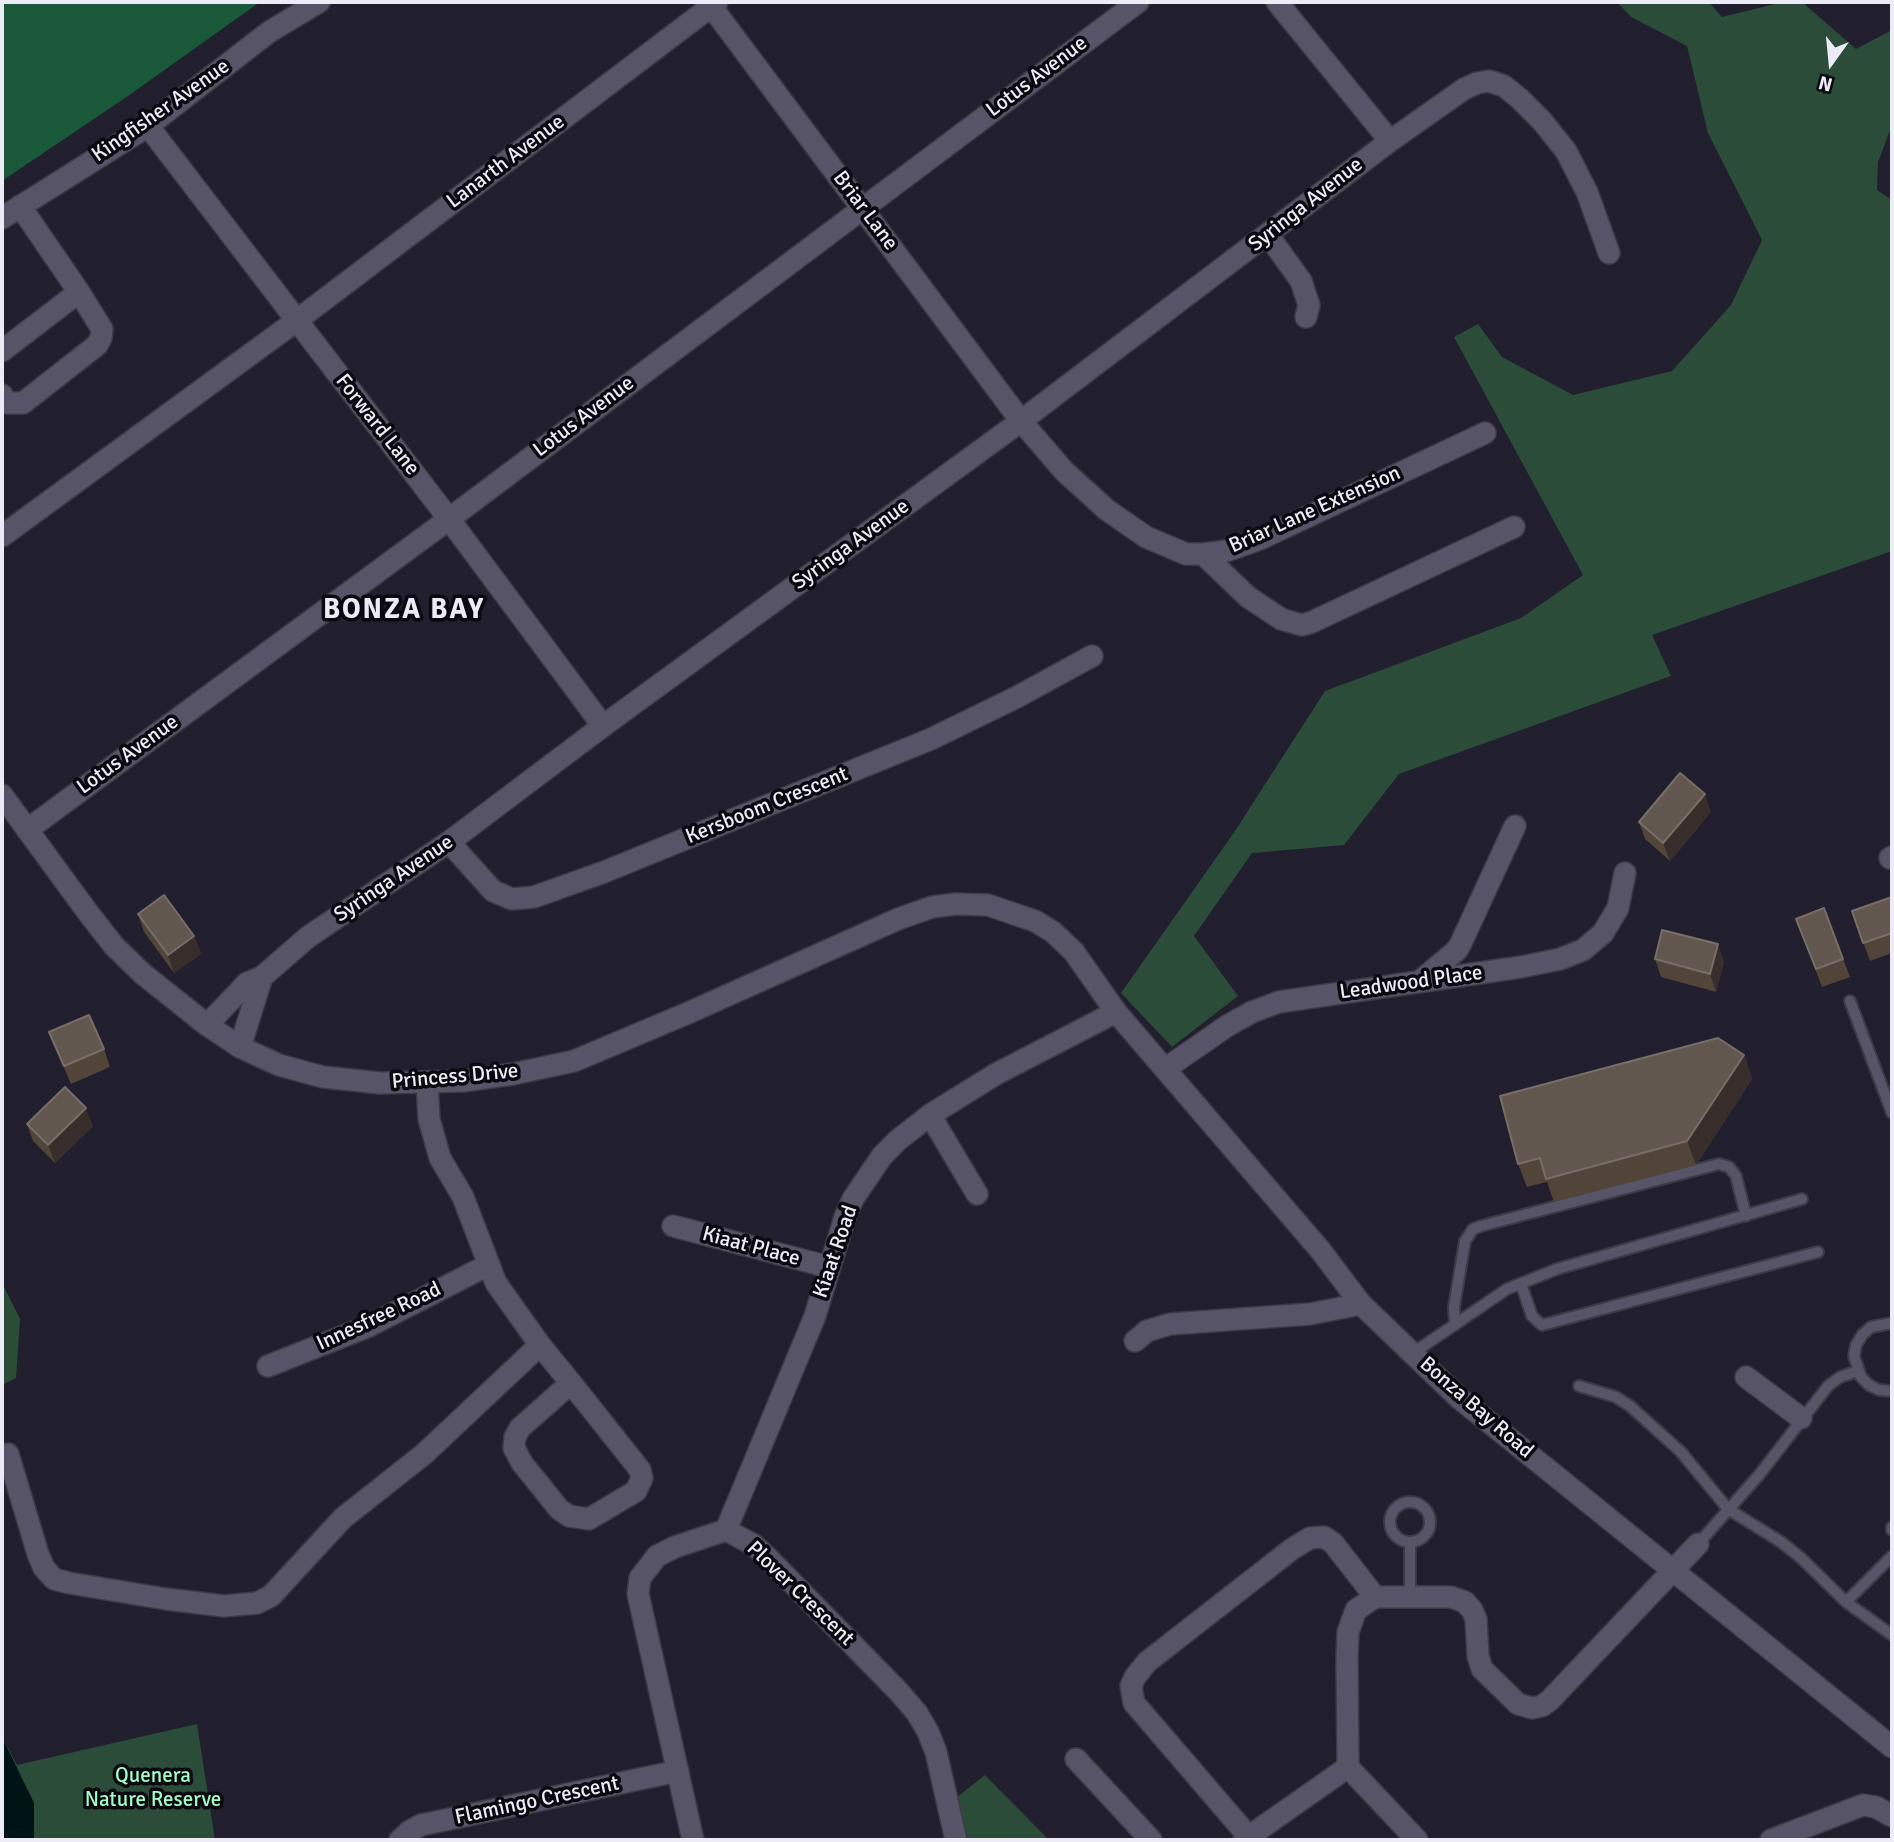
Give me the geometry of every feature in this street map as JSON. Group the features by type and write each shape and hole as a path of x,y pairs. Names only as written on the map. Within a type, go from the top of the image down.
{"street":[{"name":"Kingfisher Avenue","path":"2,218 148,126 269,32 318,2"},
{"name":"Lotus Avenue","path":"27,830 449,519 1138,2"},
{"path":"1277,2 1390,141"},
{"name":"Briar Lane","path":"712,3 1021,421"},
{"name":"Lanarth Avenue","path":"2,536 296,321 712,3"},
{"name":"Syringa Avenue","path":"207,1025 247,983 262,977 308,937 449,842 603,726 1021,421 1390,141 1464,89 1489,81 1504,86 1542,121 1566,151 1587,192 1609,253"},
{"name":"Forward Lane","path":"148,126 449,519 603,726"},
{"path":"2,395 7,403 23,403 97,345 102,338 102,329 20,206"},
{"path":"1268,234 1301,281 1309,305 1306,317"},
{"path":"2,351 79,292"},
{"name":"Briar Lane Extension","path":"1021,421 1064,471 1107,510 1146,537 1185,554 1226,551 1260,539 1485,433"},
{"path":"1203,554 1248,597 1281,619 1302,625 1514,527"},
{"name":"Kersboom Crescent","path":"449,842 493,891 512,899 534,897 617,867 931,739 1017,697 1091,656"},
{"name":"Princess Drive","path":"2,795 114,946 143,974 207,1025 240,1047 279,1065 323,1077 380,1083 463,1080 513,1074 574,1061 898,919 932,907 956,904 988,905 1017,913 1035,920 1053,932 1074,952 1116,1012"},
{"path":"1417,984 1457,950 1516,826"},
{"name":"Leadwood Place","path":"1165,1069 1227,1026 1279,1002 1417,984 1560,960 1583,950 1603,933 1618,908 1625,873"},
{"path":"240,1047 262,977"},
{"name":"Bonza Bay Road","path":"1116,1012 1321,1251 1361,1304 1459,1398 1892,1747"},
{"name":"Kiaat Road","path":"726,1530 815,1316 845,1217 866,1179 898,1140 930,1115 996,1074 1116,1012"},
{"path":"427,1082 429,1119 435,1143 474,1223 496,1283 540,1345 571,1383 640,1470 642,1478 636,1491 589,1519 569,1516 559,1509 522,1463 514,1448 515,1437 520,1428 571,1383"},
{"path":"930,1115 977,1194"},
{"name":"Kiaat Place","path":"673,1226 829,1267"},
{"name":"Innesfree Road","path":"268,1366 369,1326 488,1265"},
{"path":"1135,1341 1147,1331 1170,1324 1310,1314 1361,1304"},
{"path":"8,1454 38,1554 44,1568 54,1579 166,1599 224,1606 250,1605 271,1596 344,1518 424,1454 540,1345"},
{"path":"1746,1377 1801,1418"},
{"name":"Plover Crescent","path":"693,1840 638,1594 640,1578 657,1556 726,1530 754,1545 768,1558 917,1713 936,1752 956,1840"},
{"path":"1348,1767 1247,1839 1134,1703 1131,1686 1147,1662 1292,1549 1310,1538 1324,1537 1333,1543 1375,1597"},
{"path":"1417,1840 1348,1767 1348,1632 1356,1611 1363,1603 1375,1597 1451,1597 1465,1602 1476,1619 1478,1656 1482,1669 1518,1704 1532,1708 1542,1706 1550,1700 1698,1544"},
{"path":"1076,1759 1151,1840"},
{"name":"Flamingo Crescent","path":"400,1840 421,1825 678,1771"},
{"path":"1772,1840 1863,1805 1877,1807 1892,1816"}],"lane":[{"path":"1850,1001 1892,1113"},
{"path":"1455,1325 1454,1307 1465,1241 1474,1229 1480,1226 1719,1164 1733,1170 1746,1216"},
{"path":"1413,1353 1507,1289 1557,1269 1802,1199"},
{"path":"1521,1284 1532,1315 1542,1325 1818,1252"},
{"path":"1892,1323 1871,1327 1856,1345 1854,1356 1858,1371 1869,1385 1879,1390 1892,1391"},
{"path":"1698,1544 1759,1475 1828,1386 1840,1377 1858,1371"},
{"path":"1579,1386 1616,1397 1630,1406 1681,1452 1728,1509 1781,1542 1846,1602 1892,1635"},
{"path":"1410,1543 1410,1597"},
{"path":"1846,1602 1892,1556"}],"green space":[{"path":"2,2 260,2 2,181"},
{"path":"1617,2 1709,2 1722,17 1783,2 1802,2 1856,49 1892,30 1892,125 1878,162 1877,190 1892,200 1892,551 1652,635 1671,676 1399,774 1344,845 1252,853 1194,936 1238,996 1172,1047 1121,993 1235,831 1325,691 1521,618 1583,575 1454,337 1478,324 1502,357 1573,395 1672,371 1731,305 1762,240 1708,133 1687,46 1631,17"},
{"path":"2,1283 20,1319 16,1378 2,1385"},
{"name":"Quenera Nature Reserve","path":"197,1724 215,1840 2,1840 2,1737 17,1765"},
{"path":"985,1775 1049,1840 966,1840 956,1798"}],"shaded area":[{"path":"2,1737 34,1803 34,1840 2,1840"}],"building":[{"path":"1680,773 1705,794 1663,843 1639,822"},
{"path":"164,895 194,936 168,955 138,914"},
{"path":"1892,897 1892,933 1863,943 1852,911"},
{"path":"1824,908 1843,959 1816,969 1796,919"},
{"path":"1662,930 1718,944 1710,974 1655,959"},
{"path":"89,1015 104,1049 64,1066 49,1032"},
{"path":"1718,1038 1744,1055 1687,1141 1546,1179 1540,1158 1518,1164 1500,1096"},
{"path":"65,1087 86,1108 48,1145 27,1124"}],"district":[{"name":"BONZA BAY","path":"404,611"}]}
